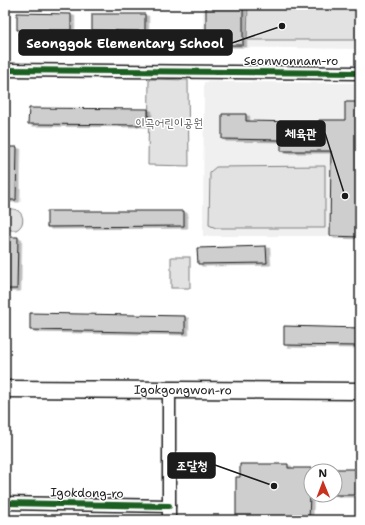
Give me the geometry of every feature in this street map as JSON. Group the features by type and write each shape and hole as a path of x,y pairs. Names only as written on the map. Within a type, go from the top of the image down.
{"main road":[{"name":"Igokgongwon-ro","path":"5,389 360,391"}],"street":[{"name":"Seonwonnam-ro","path":"5,70 360,72"},
{"path":"169,390 170,520"},
{"name":"Igokdong-ro","path":"5,503 169,506"}],"shaded area":[{"path":"203,5 360,5 360,49 203,47"},
{"path":"204,82 360,83 360,236 203,236"}],"green space":[{"path":"248,5 358,5 358,40 247,40"},
{"name":"이곡어린이공원","path":"149,79 188,80 189,166 148,165"},
{"path":"325,166 325,228 216,228 209,225 210,172 216,167"},
{"path":"9,209 18,211 22,216 22,224 16,230 5,229 5,211"},
{"path":"171,257 190,257 190,288 171,288"}],"building":[{"path":"206,5 243,5 243,45 206,45"},
{"path":"17,13 71,14 71,30 17,30"},
{"path":"92,14 145,14 145,31 92,30"},
{"path":"345,102 360,102 360,237 330,236 331,151 281,151 281,140 222,139 222,114 246,114 246,121 303,122 303,134 319,134 319,120 345,120"},
{"path":"29,108 148,109 148,125 28,124"},
{"path":"5,147 17,147 16,200 5,200"},
{"path":"47,211 184,211 184,226 47,227"},
{"path":"5,237 18,237 17,289 5,289"},
{"path":"266,246 267,263 198,264 197,248"},
{"path":"30,313 185,316 185,333 30,330"},
{"path":"284,326 360,328 360,346 284,345"},
{"path":"240,464 288,464 288,468 303,468 303,503 310,503 309,520 236,520 236,477 240,477"},
{"path":"343,469 358,469 358,495 343,495"}],"cycle path":[{"path":"5,70 360,73"},
{"path":"5,503 169,506"}],"place":[{"name":"Seonggok Elementary School","path":"282,26"},
{"name":"체육관","path":"345,196"},
{"name":"조달청","path":"274,486"}]}
